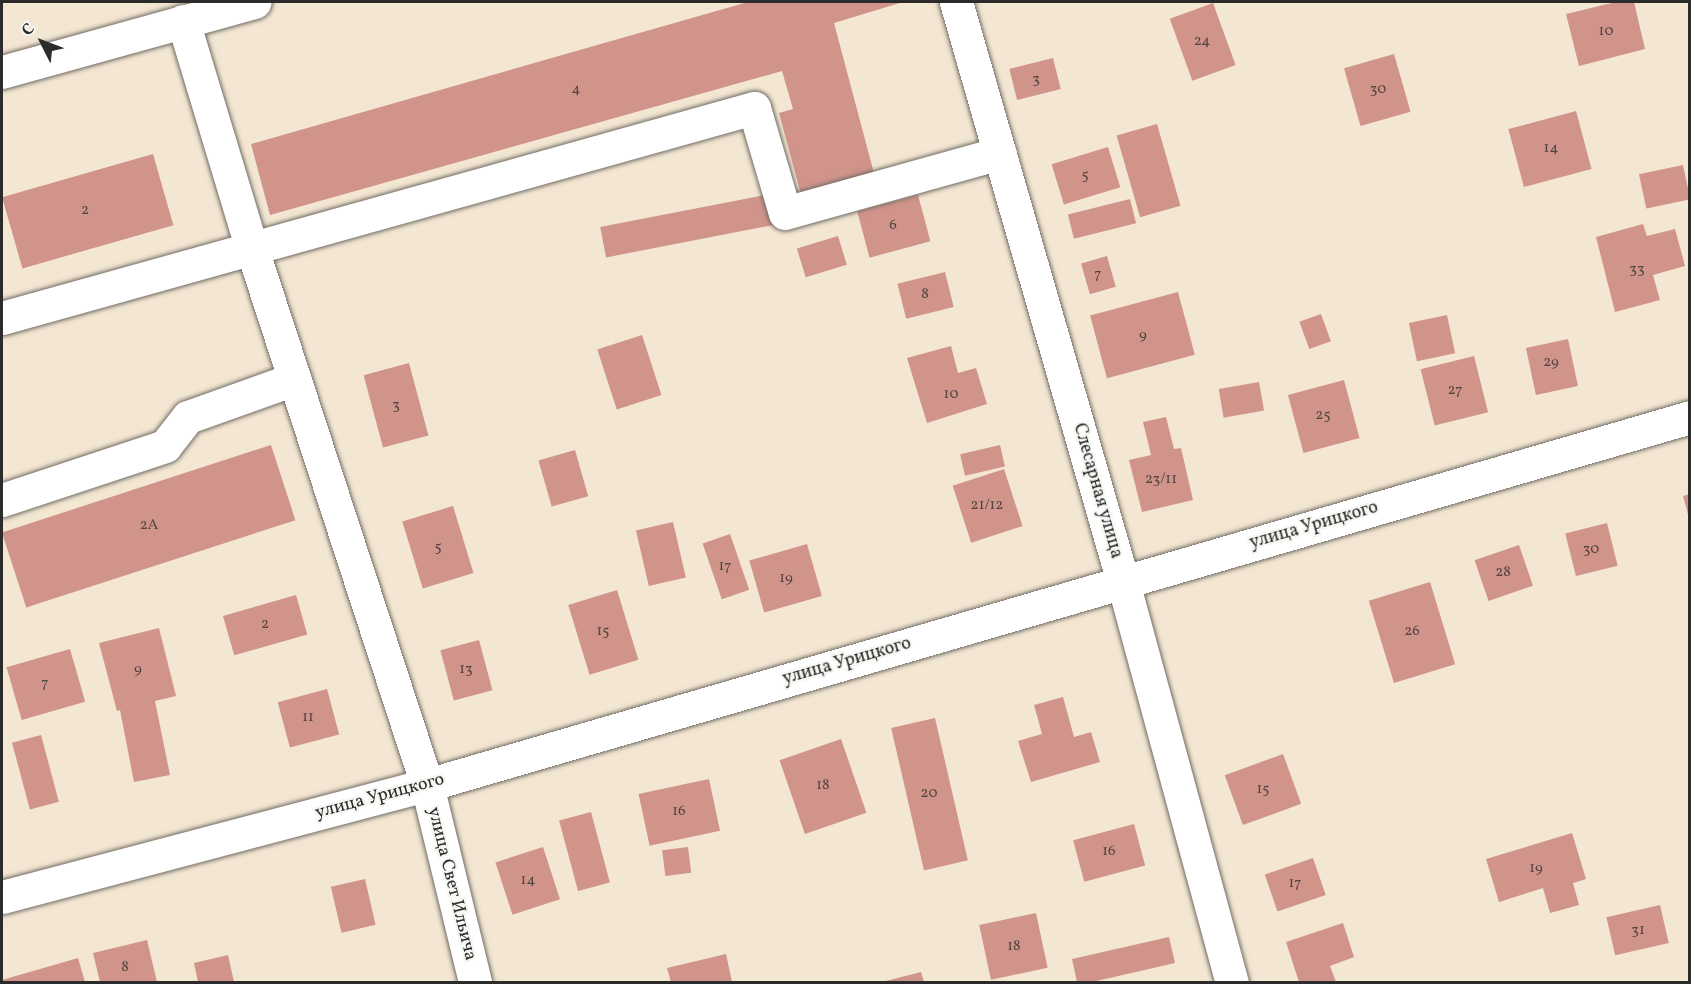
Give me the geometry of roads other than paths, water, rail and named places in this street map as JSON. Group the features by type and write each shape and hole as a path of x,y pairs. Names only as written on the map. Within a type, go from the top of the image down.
{"street":[{"name":"Слесарная улица","path":"956,2 1123,582 1232,982"},
{"path":"2,72 241,3"},
{"name":"улица Свет Ильича","path":"183,21 252,249 427,785 476,982"},
{"path":"2,318 754,108 786,213 999,153"},
{"path":"2,500 165,446 189,417 294,379"},
{"name":"улица Урицкого","path":"2,897 427,785 1689,417"}]}
